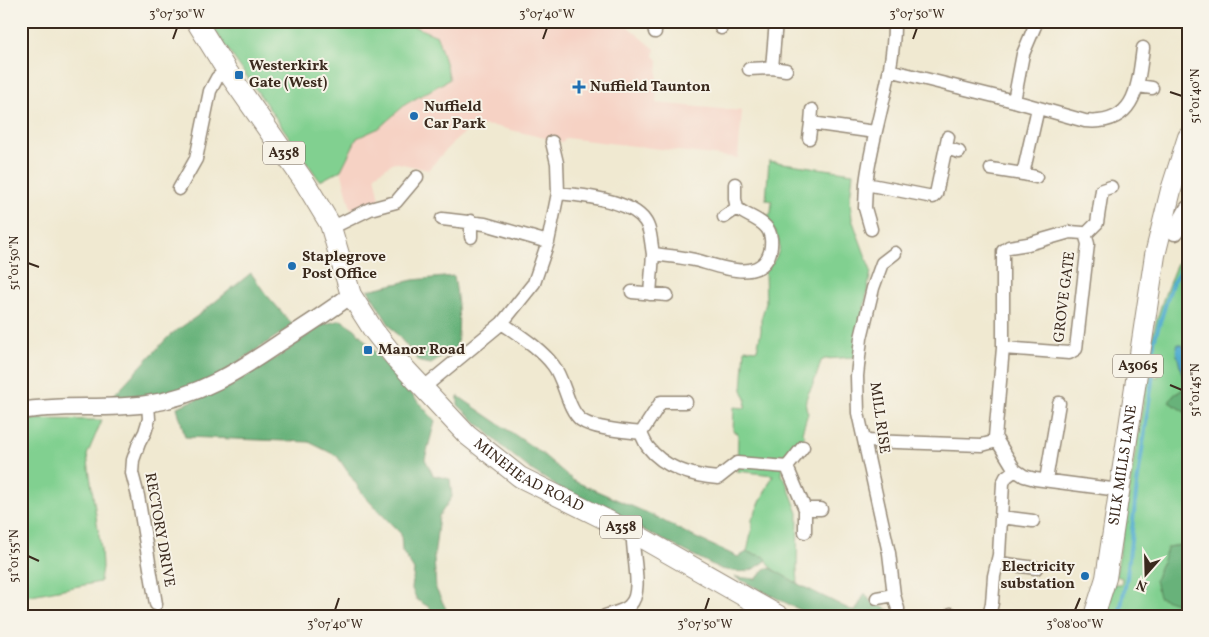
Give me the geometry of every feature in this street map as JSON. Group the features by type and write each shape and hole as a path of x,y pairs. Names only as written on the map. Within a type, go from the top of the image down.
{"main road":[{"name":"A358","path":"196,21 227,71 304,181 331,228 351,295"},
{"name":"SILK MILLS LANE","path":"1145,315 1166,265 1175,232 1188,137"},
{"name":"SILK MILLS LANE","path":"1094,616 1106,578 1155,256 1184,175"},
{"name":"MINEHEAD ROAD","path":"351,295 380,338 423,388 467,435 520,477 633,533 779,616"}],"street":[{"path":"772,68 776,21"},
{"path":"871,229 865,208 866,184 889,70 894,37 894,21"},
{"path":"1014,101 1023,54 1037,21"},
{"path":"889,70 1085,121 1105,121 1127,107 1138,86 1143,48"},
{"path":"748,69 772,68 786,70"},
{"path":"179,188 196,159 210,91 217,78 227,71"},
{"path":"1138,86 1152,88"},
{"path":"1022,174 1038,108"},
{"path":"809,138 812,110"},
{"path":"811,123 875,132"},
{"path":"423,388 502,323 534,282 548,242 558,193 557,163 552,142"},
{"path":"866,184 933,197 936,194 947,143 959,152"},
{"path":"991,169 1036,177"},
{"path":"331,228 370,209 396,202 417,177"},
{"path":"653,254 699,261 718,268 746,271 755,268 768,259 771,248 768,228 737,208 735,184"},
{"name":"GROVE GATE","path":"1085,235 1097,223 1102,190 1111,187"},
{"path":"558,193 617,204 637,212 646,222 653,254 650,294"},
{"path":"724,217 737,208"},
{"path":"1175,232 1188,208"},
{"path":"442,219 471,221 548,242"},
{"path":"471,221 471,237"},
{"name":"GROVE GATE","path":"1003,348 1069,353 1076,350 1088,244 1085,235 1079,232 1070,232 1028,244 1009,246 1003,251 1003,348 994,433 1014,470"},
{"name":"MILL RISE","path":"895,253 882,263 873,288 860,338 857,376 858,412 889,553 894,595 898,609"},
{"path":"632,292 666,295"},
{"path":"21,412 52,408 116,407 148,404 177,397 213,384 238,370 351,295"},
{"path":"502,323 553,364 562,380 574,414 581,420 590,425 628,433 641,433"},
{"path":"641,433 657,397 686,402"},
{"path":"1046,480 1059,403"},
{"name":"RECTORY DRIVE","path":"148,404 149,419 133,460 132,473 138,496 156,604"},
{"path":"641,433 648,447 663,461 684,472 702,477 718,478 737,463 788,467"},
{"path":"864,439 869,441 982,445 997,441"},
{"path":"788,467 803,447"},
{"path":"788,467 805,509 805,532"},
{"path":"989,616 994,576 998,562 1003,484 1006,477 1014,470 1024,476 1119,490"},
{"path":"805,509 821,509"},
{"path":"1001,517 1033,521"},
{"path":"605,616 631,605 636,596 637,576 632,545 633,533"},
{"path":"998,562 1036,568"},
{"path":"878,598 894,595"}],"shaded area":[{"path":"401,21 621,21 655,49 654,56 658,60 656,103 742,111 738,158 566,138 562,142 494,126 476,125 454,141 428,170 394,162 375,175 380,200 351,209 341,170 357,138 379,128 406,104 450,79 437,36"}],"green space":[{"path":"208,21 401,21 437,36 450,79 406,104 379,128 357,138 341,170 320,181"},
{"path":"769,161 853,173 850,199 852,219 871,271 855,357 825,359 821,361 806,400 808,413 802,432 805,435 794,453 783,463 782,475 798,513 798,584 772,569 765,557 747,552 752,519 773,475 737,471 738,434 733,431 734,407 745,408 746,399 742,390 745,349 757,350 761,331 761,319 766,303 765,272 779,251 776,233 766,217 771,213 772,201 766,200"},
{"path":"1188,238 1188,352 1182,345 1184,382 1188,386 1174,395 1169,402 1188,414 1188,544 1168,547 1183,605 1188,604 1188,616 1108,616 1113,584 1121,584 1122,578 1116,576 1147,375 1158,377 1160,371 1146,366 1149,349 1163,300"},
{"path":"251,273 265,293 293,325 215,378 155,397 110,399 170,335 196,317"},
{"path":"454,276 458,312 456,348 431,364 420,362 390,326 368,290 413,280"},
{"path":"341,320 355,329 435,421 425,459 433,475 450,479 452,497 439,516 434,558 436,589 447,611 444,616 434,616 429,607 417,600 412,589 414,570 402,551 401,534 365,497 337,456 309,442 185,437 177,407 229,387 284,353 321,325"},
{"path":"1188,386 1188,414 1169,402 1174,395"},
{"path":"458,396 540,452 574,481 652,515 738,557 747,552 765,557 767,560 755,568 746,571 721,569 558,487 530,469 505,449 458,405"},
{"path":"31,419 102,420 87,455 102,567 100,582 21,597 21,421"},
{"path":"1188,544 1188,604 1183,605 1159,597 1155,580 1168,547"},
{"path":"766,568 772,569 855,612 865,593 871,602 903,616 812,616 735,577 756,579"}],"water":[{"path":"1178,344 1182,345 1188,352 1188,384 1184,382 1176,351"}],"waterway":[{"path":"1119,616 1127,577 1137,485 1154,367 1154,341 1172,284 1188,257"}],"place":[{"name":"Westerkirk Gate (West)","path":"239,75"},
{"name":"Nuffield Taunton","path":"579,87"},
{"name":"Nuffield Car Park","path":"414,116"},
{"name":"Staplegrove Post Office","path":"292,266"},
{"name":"Manor Road","path":"368,350"},
{"name":"Electricity substation","path":"1085,576"}]}
